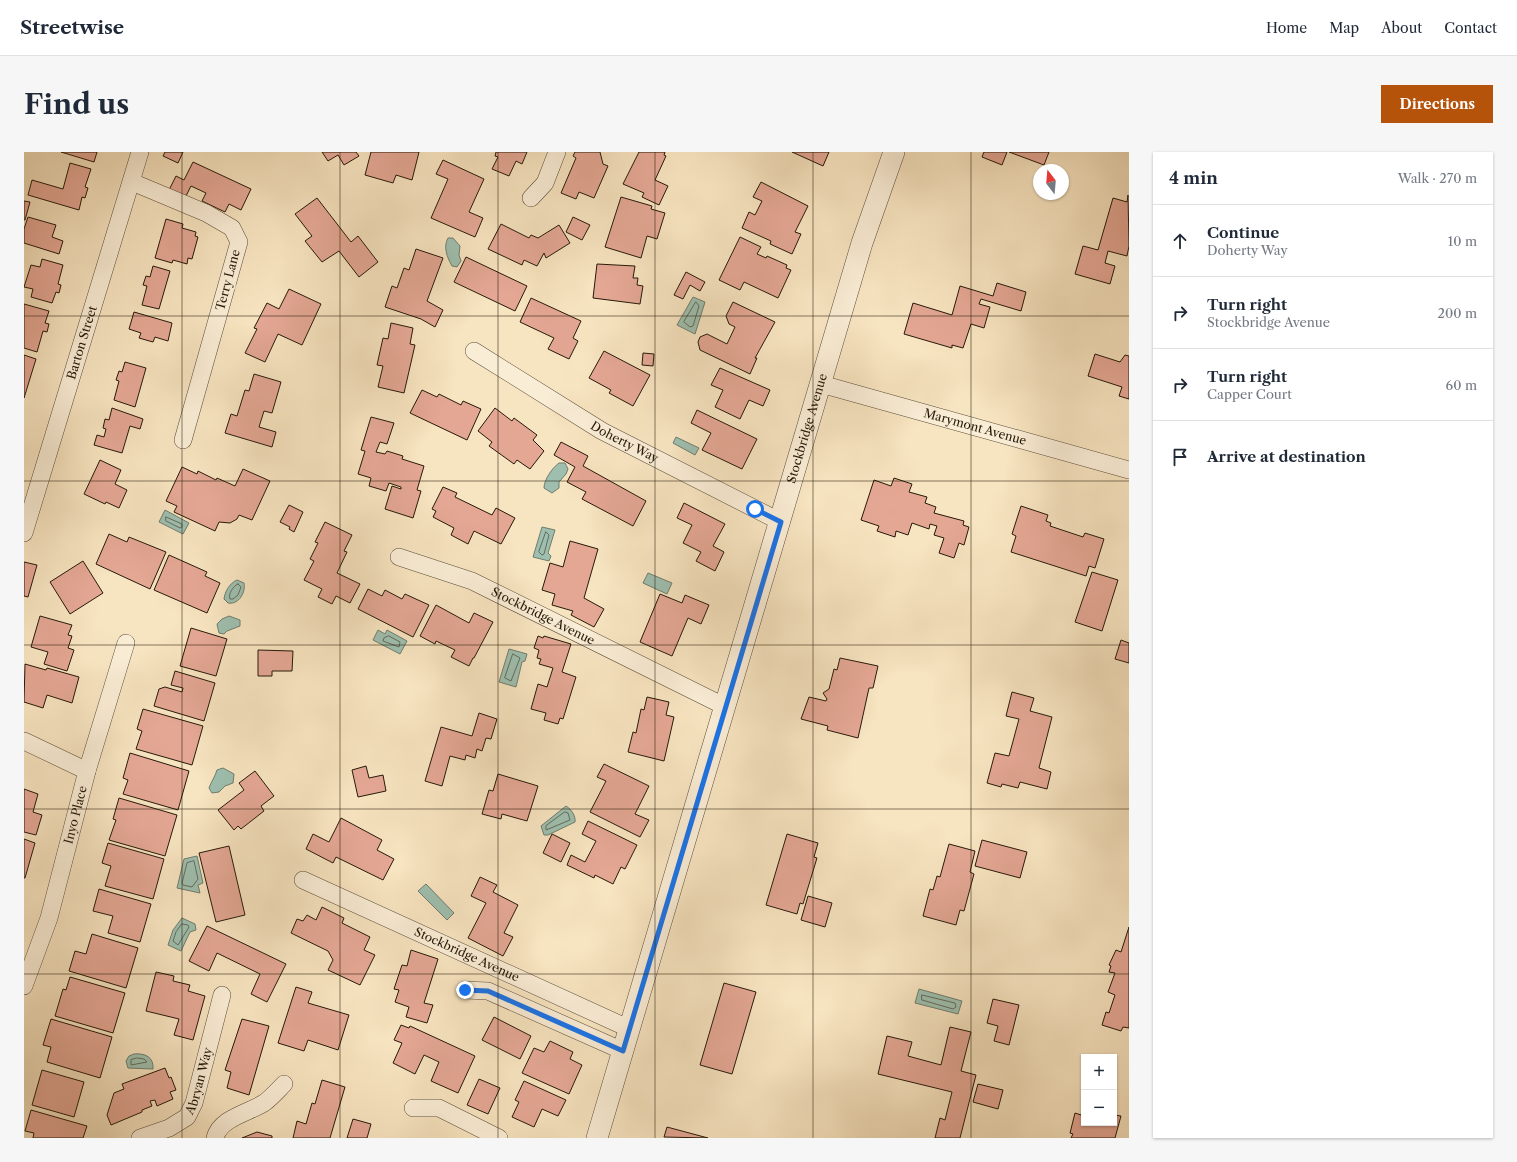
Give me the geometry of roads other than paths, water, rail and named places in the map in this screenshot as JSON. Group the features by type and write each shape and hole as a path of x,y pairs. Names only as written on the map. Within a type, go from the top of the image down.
{"street":[{"name":"Barton Street","path":"24,533 140,152"},
{"path":"531,198 545,183 557,152"},
{"name":"Stockbridge Avenue","path":"597,1138 781,522 862,243 894,152"},
{"name":"Terry Lane","path":"132,182 206,213 232,228 239,242 183,440"},
{"name":"Doherty Way","path":"474,351 602,431 781,522"},
{"name":"Marymont Avenue","path":"821,384 1129,470"},
{"name":"Stockbridge Avenue","path":"399,557 472,581 726,707"},
{"name":"Inyo Place","path":"24,986 49,918 87,771 126,643"},
{"path":"24,741 87,771"},
{"name":"Stockbridge Avenue","path":"303,880 630,1029"},
{"path":"465,990 488,991 623,1051"},
{"name":"Abryan Way","path":"140,1138 168,1128 186,1116 194,1103 222,995"},
{"path":"214,1138 217,1130 231,1120 265,1102 284,1084"},
{"path":"413,1108 439,1108 498,1138"}],"water":[{"path":"448,238 453,238 460,246 459,255 461,261 457,267 452,266 447,256 446,245"},
{"path":"693,297 705,302 695,334 677,325"},
{"path":"676,437 699,448 695,455 673,443"},
{"path":"559,463 565,463 568,469 566,474 559,482 559,488 552,493 544,488 544,485 549,474"},
{"path":"165,510 189,523 183,534 159,522"},
{"path":"542,527 555,530 548,553 551,556 549,561 533,557"},
{"path":"648,573 672,583 667,594 643,583"},
{"path":"237,580 244,583 243,594 235,602 228,603 224,599 225,593 230,585"},
{"path":"229,616 240,620 240,626 227,631 224,634 219,633 217,624 222,619"},
{"path":"378,630 385,634 387,630 407,641 400,654 373,640"},
{"path":"509,649 527,654 525,661 522,662 516,687 499,682"},
{"path":"223,768 234,774 233,783 225,786 219,792 212,793 209,788 217,770"},
{"path":"566,806 573,813 575,822 548,835 544,835 541,826"},
{"path":"197,856 203,883 198,885 200,893 177,888 184,859"},
{"path":"426,884 454,913 447,920 418,891"},
{"path":"182,918 195,924 196,930 190,932 181,951 168,945 173,930"},
{"path":"919,989 962,1001 958,1014 915,1003"},
{"path":"134,1054 142,1054 148,1057 152,1061 153,1069 128,1068 126,1061 129,1056"}]}
